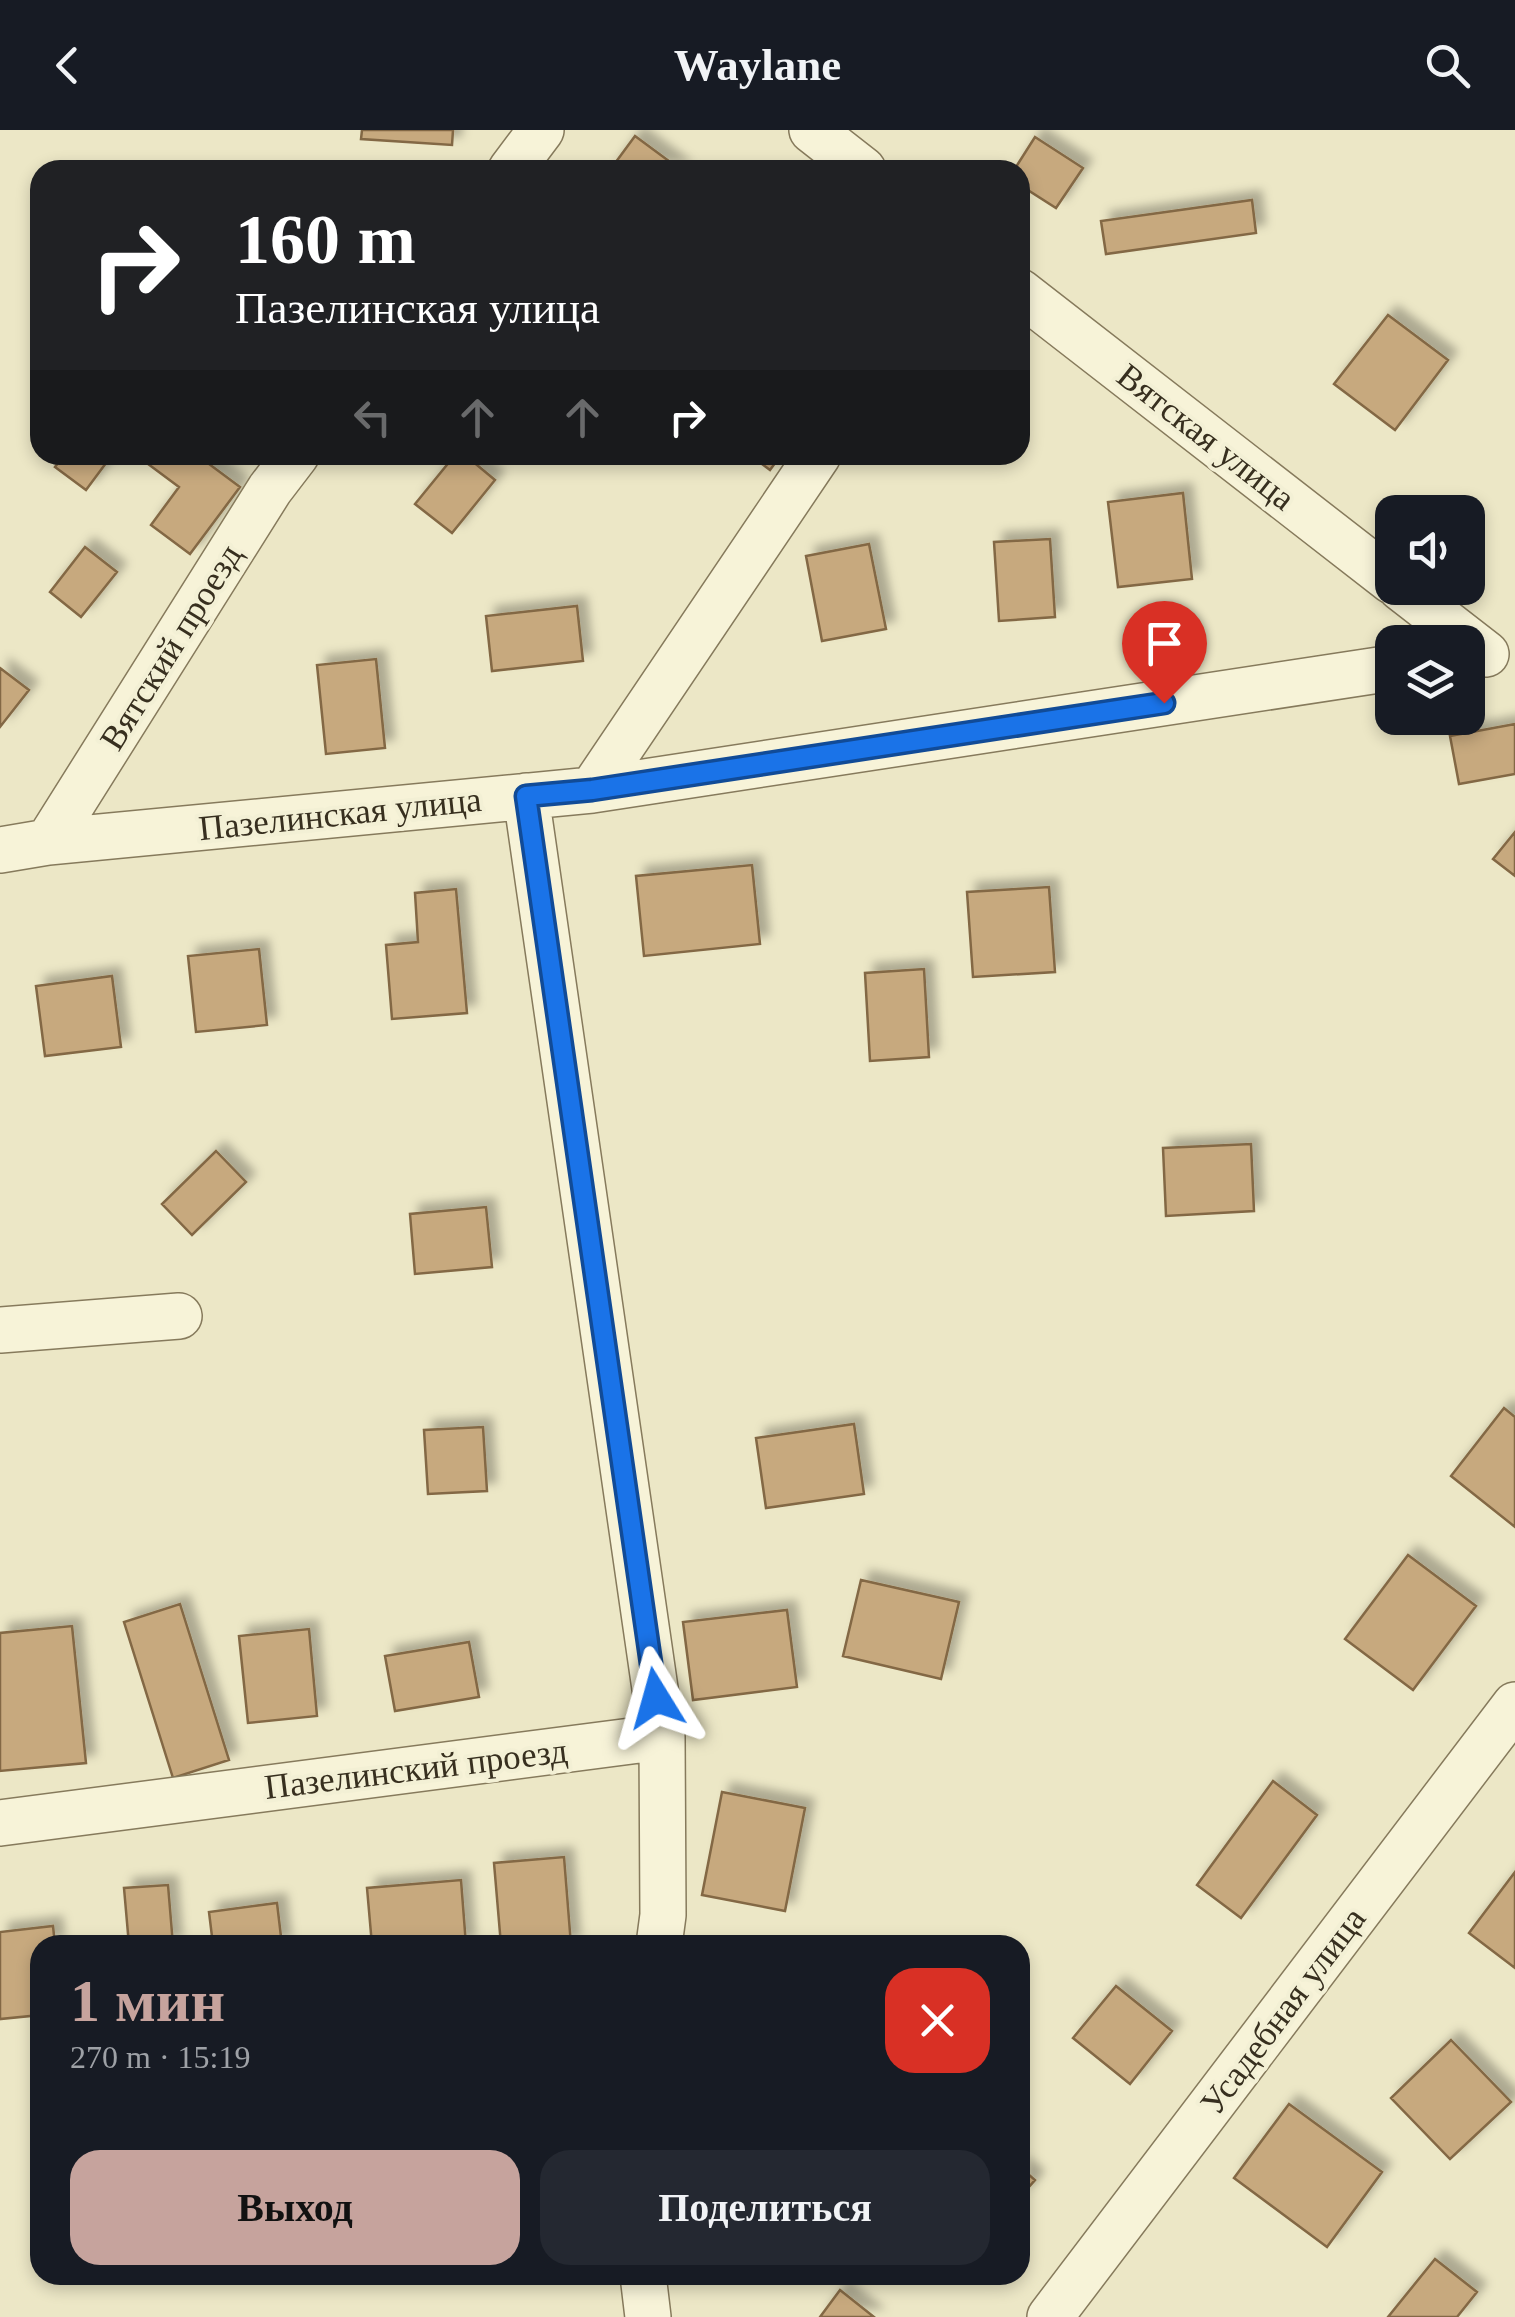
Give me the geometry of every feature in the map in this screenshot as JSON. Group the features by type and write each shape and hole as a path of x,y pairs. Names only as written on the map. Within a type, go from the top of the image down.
{"street":[{"path":"518,160 541,130"},
{"path":"812,130 850,160"},
{"name":"Вятская улица","path":"1030,300 1375,568"},
{"name":"Вятский проезд","path":"48,842 289,465"},
{"path":"592,790 811,465"},
{"path":"1424,605 1490,653"},
{"name":"Пазелинская улица","path":"0,850 48,842 592,790 1375,671"},
{"path":"526,796 662,1737 663,1914 660,1935"},
{"path":"0,1330 179,1316"},
{"name":"Усадебная улица","path":"1050,2317 1515,1705"},
{"name":"Пазелинский проезд","path":"0,1823 662,1737"},
{"path":"644,2285 648,2317"}],"building":[{"path":"362,130 453,130 452,145 361,139"},
{"path":"635,136 667,160 617,160"},
{"path":"1035,137 1083,168 1056,208 1030,191 1030,160 1020,160"},
{"path":"1252,200 1256,233 1106,254 1101,221"},
{"path":"1388,315 1448,360 1395,430 1334,384"},
{"path":"56,465 105,465 86,490"},
{"path":"149,465 210,465 240,487 190,554 151,525 179,487"},
{"path":"447,465 477,465 495,480 452,533 415,504"},
{"path":"1183,493 1192,579 1118,587 1108,502"},
{"path":"1050,539 1055,617 999,621 994,542"},
{"path":"869,544 886,629 822,641 806,556"},
{"path":"85,547 117,572 81,617 50,592"},
{"path":"577,606 583,661 492,671 486,616"},
{"path":"376,659 385,748 326,754 317,665"},
{"path":"0,668 29,690 0,727"},
{"path":"1515,724 1515,774 1459,784 1450,736 1485,735 1485,730"},
{"path":"1515,832 1515,876 1493,859"},
{"path":"752,865 760,944 644,956 636,876"},
{"path":"1049,887 1055,972 973,977 967,892"},
{"path":"456,889 467,1013 392,1019 386,945 418,942 415,893"},
{"path":"259,949 267,1025 196,1032 188,956"},
{"path":"924,969 929,1057 870,1061 865,973"},
{"path":"112,976 121,1047 45,1056 36,986"},
{"path":"1251,1144 1254,1211 1166,1216 1163,1148"},
{"path":"216,1151 246,1182 192,1235 162,1204"},
{"path":"486,1207 492,1267 415,1274 410,1214"},
{"path":"1504,1408 1515,1417 1515,1527 1451,1476"},
{"path":"854,1424 864,1494 766,1508 756,1438"},
{"path":"483,1427 487,1491 428,1494 424,1430"},
{"path":"1408,1555 1476,1606 1413,1690 1345,1639"},
{"path":"861,1580 959,1602 941,1679 843,1656"},
{"path":"180,1604 229,1760 173,1778 124,1622"},
{"path":"787,1610 797,1687 693,1700 683,1622"},
{"path":"72,1626 86,1763 0,1771 0,1633"},
{"path":"309,1629 317,1716 248,1723 239,1636"},
{"path":"469,1642 479,1697 395,1711 385,1656"},
{"path":"1273,1781 1317,1815 1241,1918 1197,1885"},
{"path":"722,1792 805,1808 785,1911 702,1895"},
{"path":"564,1857 570,1935 500,1935 494,1863"},
{"path":"1515,1872 1515,1968 1469,1933"},
{"path":"461,1880 465,1935 371,1935 367,1888"},
{"path":"168,1885 172,1935 128,1935 124,1888"},
{"path":"277,1903 281,1935 212,1935 209,1912"},
{"path":"53,1926 54,1935 30,1935 30,2016 0,2019 0,1932"},
{"path":"1116,1986 1172,2031 1130,2084 1073,2038"},
{"path":"1451,2040 1511,2102 1450,2159 1391,2098"},
{"path":"1289,2104 1382,2172 1327,2247 1234,2178"},
{"path":"1435,2259 1477,2292 1457,2317 1388,2317"},
{"path":"840,2290 874,2317 820,2317"}],"route":[{"path":"656,1698 526,796 592,790 1164,703"}]}
